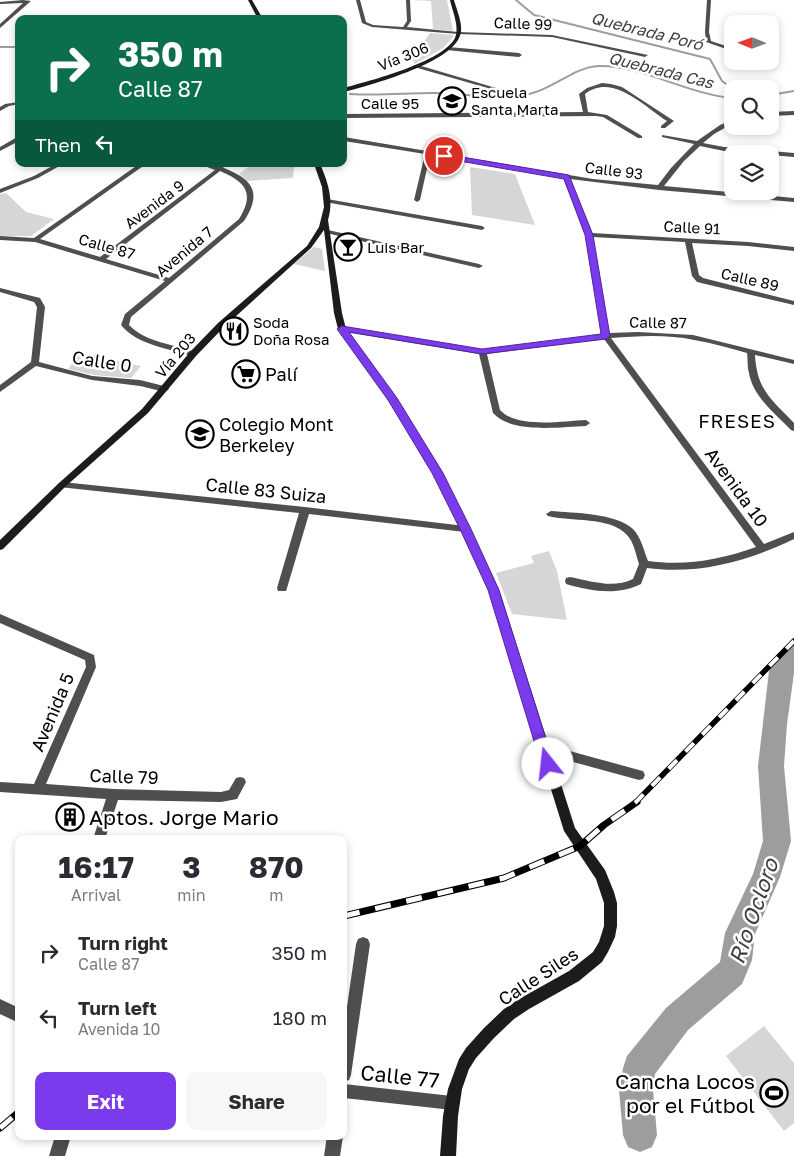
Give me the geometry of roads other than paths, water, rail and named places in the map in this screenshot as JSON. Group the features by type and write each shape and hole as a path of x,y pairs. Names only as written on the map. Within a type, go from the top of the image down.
{"street":[{"path":"0,3 30,0"},
{"path":"0,27 30,0"},
{"path":"250,0 259,15"},
{"name":"Calle 99","path":"358,0 367,25 458,33 552,36 645,55"},
{"path":"404,29 409,21 408,0"},
{"path":"452,0 458,33"},
{"path":"709,0 707,32 709,42 724,47"},
{"name":"Vía 306","path":"347,89 416,66 448,49 458,33"},
{"path":"448,49 520,54"},
{"path":"416,66 493,88"},
{"path":"586,114 582,94 585,90 600,86 615,86 671,121 663,127"},
{"path":"0,109 15,104"},
{"path":"779,114 794,113"},
{"name":"Calle 95","path":"347,116 586,114 605,116 640,137"},
{"path":"659,188 671,170 713,130 724,125"},
{"path":"664,136 724,149 794,155"},
{"path":"0,149 15,140"},
{"name":"Calle 93","path":"347,140 566,177 659,188 794,200"},
{"path":"417,200 428,153"},
{"path":"0,191 36,177 54,167"},
{"path":"35,240 140,167"},
{"path":"216,167 221,168"},
{"name":"Vía 203","path":"0,546 62,485 145,411 193,354 221,325 309,248 319,235 326,221 326,184 318,167"},
{"name":"Avenida 7","path":"193,354 135,334 127,329 125,321 128,316 242,220 251,206 252,197 248,186 221,168"},
{"name":"Avenida 9","path":"102,259 221,168"},
{"name":"Avenida 10","path":"566,177 589,235 606,336 762,548"},
{"path":"327,201 482,228"},
{"name":"Calle Siles","path":"326,221 342,329 392,398 438,473 494,590 570,831 592,860 604,880 611,898 612,924 603,948 590,965 503,1019 471,1054 459,1078 452,1103 448,1156"},
{"path":"328,232 479,266"},
{"name":"Calle 91","path":"589,235 748,244 794,250"},
{"name":"Calle 87","path":"0,238 35,240 170,280"},
{"name":"Calle 89","path":"688,241 696,276 700,280 794,303"},
{"path":"309,248 321,247 330,250"},
{"path":"0,290 36,300 40,303 41,307 35,363 0,389"},
{"name":"Calle 87","path":"342,329 482,352 606,336 675,334 794,362"},
{"path":"751,351 752,374 756,383 768,400 794,428"},
{"path":"482,352 496,411 502,419 521,424 586,423"},
{"name":"Calle 0","path":"35,363 92,378 140,383 165,389"},
{"name":"Calle 83 Suiza","path":"62,485 305,510 465,529"},
{"path":"282,588 305,510"},
{"path":"551,514 600,520 622,526 630,533 644,564 637,581 626,587 607,587 570,581"},
{"path":"644,564 686,567 762,548 794,535"},
{"name":"Avenida 5","path":"0,618 90,658 91,667 38,789"},
{"path":"544,749 639,775"},
{"name":"Calle 79","path":"0,787 114,794 221,797 233,794 240,782"},
{"path":"100,835 114,794"},
{"path":"347,1054 363,944"},
{"path":"0,1006 15,1014"},
{"name":"Calle 77","path":"347,1091 452,1103"},
{"path":"57,1156 62,1140"},
{"path":"332,1156 334,1140"}],"waterway":[{"name":"Quebrada Poró","path":"516,0 534,15 710,59 724,82"},
{"name":"Quebrada Cas","path":"0,47 15,47"},
{"name":"Quebrada Cas","path":"350,94 446,93 493,97 517,96 547,88 581,70 599,66 631,70 698,91 724,97"},
{"name":"Quebrada Cas","path":"779,94 794,91"},
{"name":"Río Ocloro","path":"640,1135 636,1090 639,1068 677,1019 731,973 737,960 740,933 766,877 777,841 771,766 774,724 779,700 781,671 794,655"}],"railway":[{"path":"635,803 794,641"},
{"path":"347,915 504,878 580,846 604,825 637,802"},
{"path":"0,1128 15,1115"}],"place":[{"name":"Escuela Santa Marta","path":"452,101"},
{"name":"Luis Bar","path":"348,247"},
{"name":"Soda Doña Rosa","path":"234,331"},
{"name":"Palí","path":"246,374"},
{"name":"Colegio Mont Berkeley","path":"200,434"},
{"name":"Aptos. Jorge Mario","path":"70,817"},
{"name":"Cancha Locos por el Fútbol","path":"774,1093"}],"district":[{"name":"FRESES","path":"737,420"}]}
